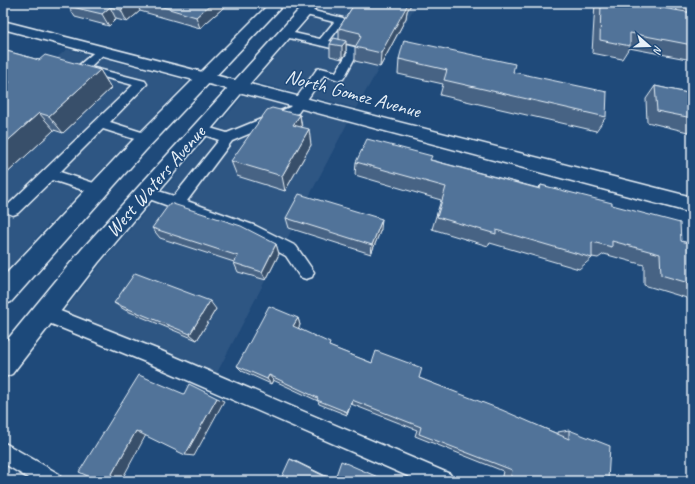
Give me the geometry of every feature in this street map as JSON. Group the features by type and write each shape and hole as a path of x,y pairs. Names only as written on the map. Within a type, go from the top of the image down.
{"main road":[{"name":"West Waters Avenue","path":"3,294 204,77 278,3"},
{"name":"West Waters Avenue","path":"3,365 90,256 200,129 309,8"},
{"name":"North Gomez Avenue","path":"3,25 239,85 692,205"}],"lane":[{"path":"309,8 340,20 323,43"},
{"path":"177,203 228,138 294,110 301,102 320,71 339,76 354,50 285,34"},
{"path":"14,209 141,84 82,68 102,51"},
{"path":"101,124 147,138"},
{"path":"200,129 228,138"},
{"path":"50,174 98,190"},
{"path":"146,192 251,230 291,251 306,272"},
{"path":"45,313 153,356 443,481"},
{"path":"3,452 52,481"}],"shaded area":[{"path":"323,3 417,3 356,108 254,82"},
{"path":"67,49 188,81 39,235 3,275 3,104"},
{"path":"244,95 348,122 209,388 54,324 103,261"}],"building":[{"path":"69,3 130,3 121,10 110,7 102,14 68,6"},
{"path":"149,3 212,3 196,17"},
{"path":"355,3 408,4 381,53 355,47 361,37 360,33 339,28"},
{"path":"601,3 634,3 692,13 692,45 630,33 630,46 600,40"},
{"path":"334,38 346,41 342,46 330,44"},
{"path":"404,40 515,64 513,72 607,92 606,117 444,80 447,70 399,59"},
{"path":"3,50 39,60 45,55 100,70 49,116 39,113 3,145 3,88 10,82 3,80"},
{"path":"655,86 692,94 692,118 657,111"},
{"path":"272,108 300,115 293,125 309,129 282,176 231,161 267,110"},
{"path":"367,139 432,156 430,160 540,189 541,185 612,203 612,205 680,223 681,241 692,244 692,284 661,275 660,254 612,241 612,247 592,242 592,258 496,230 496,234 437,217 446,187 356,162"},
{"path":"299,194 382,219 372,245 286,218"},
{"path":"170,203 241,226 276,244 262,272 234,263 238,256 152,228"},
{"path":"135,273 210,301 190,334 114,303"},
{"path":"269,306 298,318 293,326 330,343 329,346 372,363 376,351 422,368 419,378 502,410 569,439 569,430 610,446 608,481 510,481 512,470 419,434 421,427 352,400 347,412 317,400 318,398 269,375 267,379 237,366"},
{"path":"139,375 184,394 189,384 217,398 185,455 136,431 108,481 98,481 79,472"},
{"path":"290,459 334,481 280,481"},
{"path":"341,461 380,478 379,481 334,481"}]}
